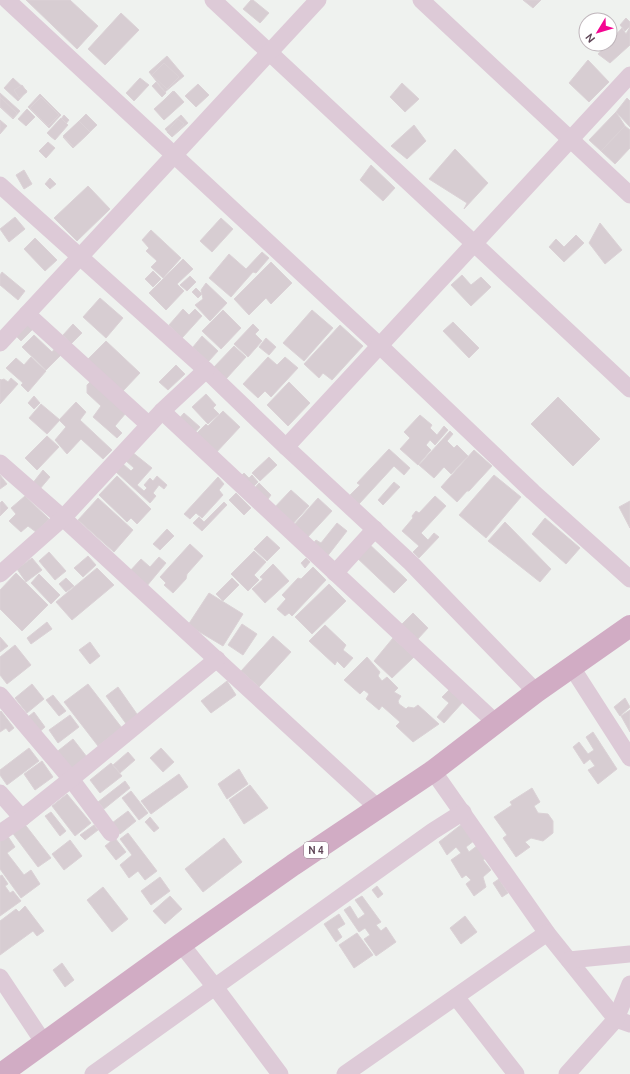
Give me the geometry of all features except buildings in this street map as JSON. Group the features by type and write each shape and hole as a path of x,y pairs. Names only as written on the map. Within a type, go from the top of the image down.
{"main road":[{"name":"N 4","path":"13,1071 44,1043 181,944 293,865 433,770 571,666 630,626"}],"street":[{"path":"7,0 380,346 534,492 630,579"},
{"path":"213,0 630,389"},
{"path":"0,343 318,0"},
{"path":"421,0 630,195"},
{"path":"286,447 630,75"},
{"path":"0,185 206,370 286,447 411,563 536,692"},
{"path":"27,314 149,425"},
{"path":"0,574 64,518 162,411 206,370"},
{"path":"162,411 496,723"},
{"path":"0,463 64,518 378,808"},
{"path":"335,573 375,529"},
{"path":"0,833 22,818 71,779 217,659"},
{"path":"571,666 630,758"},
{"path":"0,695 71,779 111,833"},
{"path":"433,770 547,933 623,1022"},
{"path":"0,793 22,818"},
{"path":"93,1074 433,831 463,812"},
{"path":"345,1074 547,933"},
{"path":"181,944 280,1074"},
{"path":"569,960 630,954"},
{"path":"0,977 44,1043"},
{"path":"567,1074 623,1022 630,984"},
{"path":"456,997 516,1074"}]}
